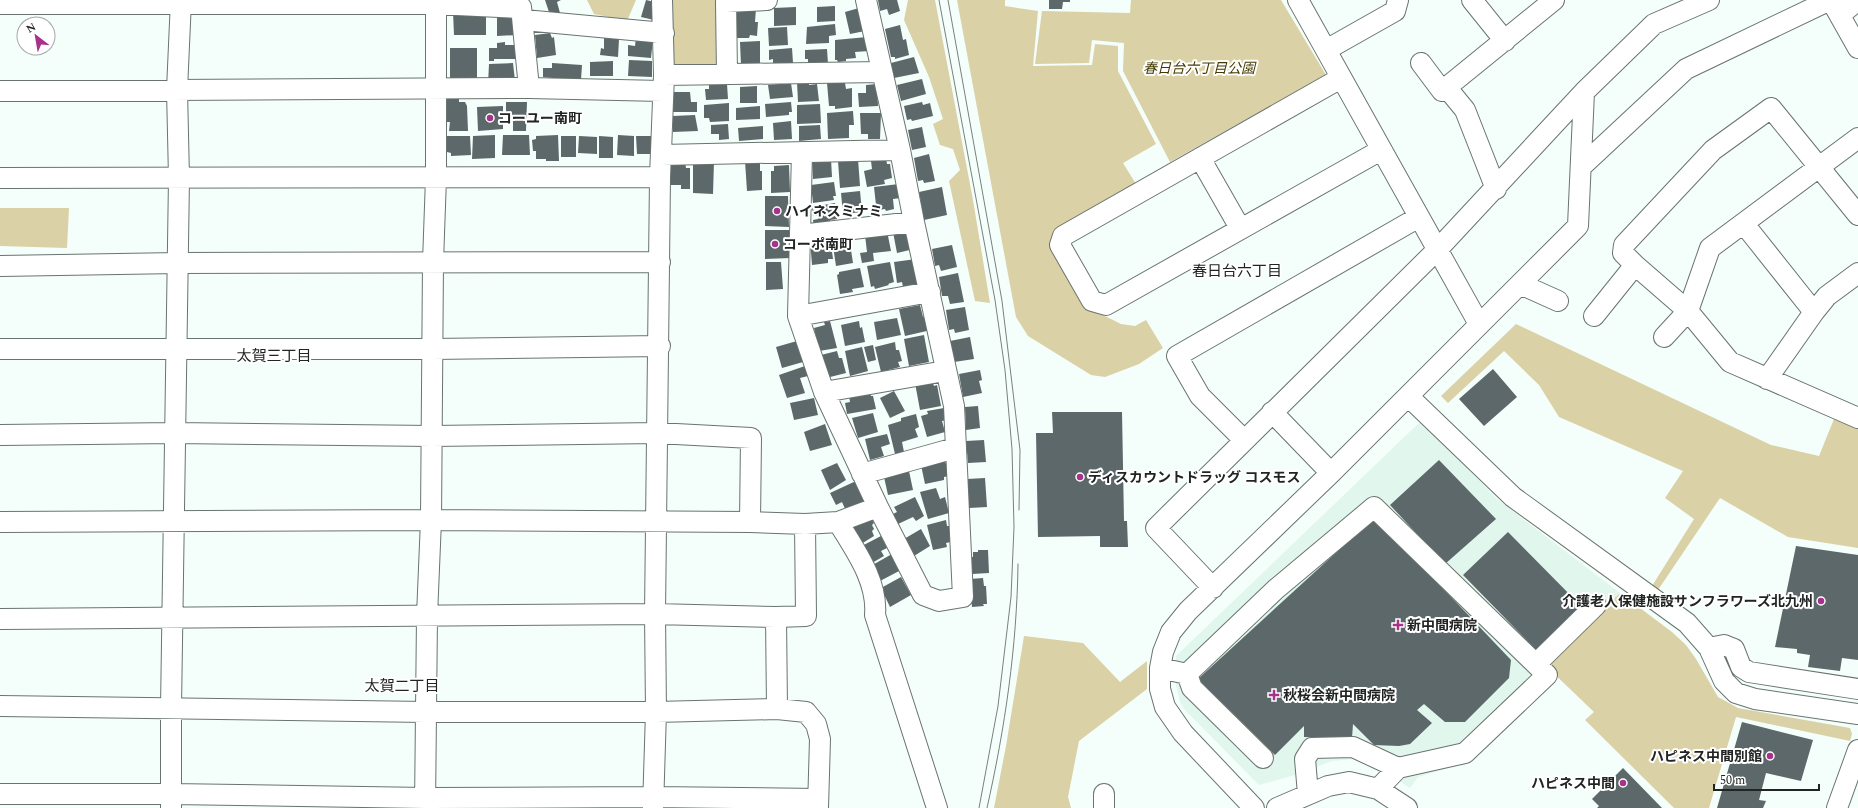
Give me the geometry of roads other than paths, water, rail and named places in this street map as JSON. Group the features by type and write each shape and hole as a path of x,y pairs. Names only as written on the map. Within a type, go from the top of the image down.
{"street":[{"path":"653,802 656,712 655,614 657,433 660,346 660,177 664,33 662,0"},
{"path":"726,74 726,2 767,0"},
{"path":"802,152 798,316 824,392 878,507 923,595 939,601 963,597 954,406 900,150 881,72 866,0"},
{"path":"1298,0 1479,324"},
{"path":"1326,50 1395,11 1398,0"},
{"path":"1472,0 1505,41"},
{"path":"1421,63 1442,91 1554,0"},
{"path":"1213,588 1156,528 1438,249 1584,92 1654,24 1709,0"},
{"path":"1582,166 1686,69 1834,5 1858,0"},
{"path":"171,801 172,617 178,350 179,178 177,90 181,2"},
{"path":"0,4 436,2 522,9 664,33"},
{"path":"426,803 427,616 431,520 433,262 436,178 436,2"},
{"path":"1834,5 1858,48"},
{"path":"522,9 530,88"},
{"path":"0,91 530,88 663,83 726,74 881,72"},
{"path":"1341,78 1063,236 1060,245 1063,251 1092,301 1106,305 1240,228 1381,150"},
{"path":"1447,88 1465,110 1496,188"},
{"path":"1254,808 1183,733 1166,707 1160,689 1160,668 1163,652 1171,632 1188,611 1331,473 1578,226 1582,166 1584,92"},
{"path":"1858,215 1771,108 1713,150 1624,245 1624,253 1635,265 1688,311 1730,362 1858,418"},
{"path":"1664,337 1688,311 1710,248 1744,224 1818,166 1858,138"},
{"path":"661,155 900,150"},
{"path":"1200,158 1240,228"},
{"path":"0,178 660,177"},
{"path":"1244,440 1200,396 1177,356 1420,217"},
{"path":"800,235 914,222"},
{"path":"1744,224 1814,312"},
{"path":"0,266 178,263 660,262"},
{"path":"1594,316 1635,265"},
{"path":"1767,379 1827,296 1858,272"},
{"path":"1520,284 1558,301"},
{"path":"798,316 930,292"},
{"path":"0,349 432,349 660,346"},
{"path":"824,392 946,370"},
{"path":"1408,396 1512,497 1687,623 1708,648 1724,681 1736,693 1755,699 1858,714"},
{"path":"1272,412 1331,473"},
{"path":"0,436 175,433 432,436 657,433 751,438 750,522"},
{"path":"862,474 955,448"},
{"path":"0,522 431,520 750,522 805,524 838,522 878,507"},
{"path":"1187,674 1276,589 1374,507 1547,675 1465,753 1398,768 1378,789"},
{"path":"838,522 865,568 876,601 875,615 937,808"},
{"path":"0,619 655,614 776,617 806,616 805,524"},
{"path":"1536,664 1596,605"},
{"path":"776,617 777,709"},
{"path":"1708,648 1724,645 1734,649 1741,667 1749,672 1858,688"},
{"path":"1160,668 1187,674"},
{"path":"1187,674 1192,688 1262,758"},
{"path":"0,706 426,712 656,712 777,709 806,712 816,724 820,739 818,803 426,803 171,801 0,794"},
{"path":"1308,794 1305,759 1312,748 1353,747 1398,768"},
{"path":"1837,808 1858,750"},
{"path":"1277,808 1328,786 1349,782 1378,789 1407,808"}],"tram line":[{"path":"939,0 995,300 1005,370 1012,449 1014,527 1011,597 998,706 979,808"},
{"path":"948,0 1002,301 1020,450 1019,510"},
{"path":"987,808 1009,687 1015,625 1018,564"}],"place":[{"name":"コーユー南町","path":"490,118"},
{"name":"ハイネスミナミ","path":"777,211"},
{"name":"コーポ南町","path":"775,244"},
{"name":"ディスカウントドラッグ コスモス","path":"1080,477"},
{"name":"介護老人保健施設サンフラワーズ北九州","path":"1821,601"},
{"name":"新中間病院","path":"1398,625"},
{"name":"秋桜会新中間病院","path":"1274,695"},
{"name":"ハピネス中間別館","path":"1770,756"},
{"name":"ハピネス中間","path":"1623,783"}],"district":[{"name":"春日台六丁目","path":"1237,271"},
{"name":"太賀三丁目","path":"274,356"},
{"name":"太賀二丁目","path":"402,686"}],"park label":[{"name":"春日台六丁目公園","path":"1199,68"}]}
